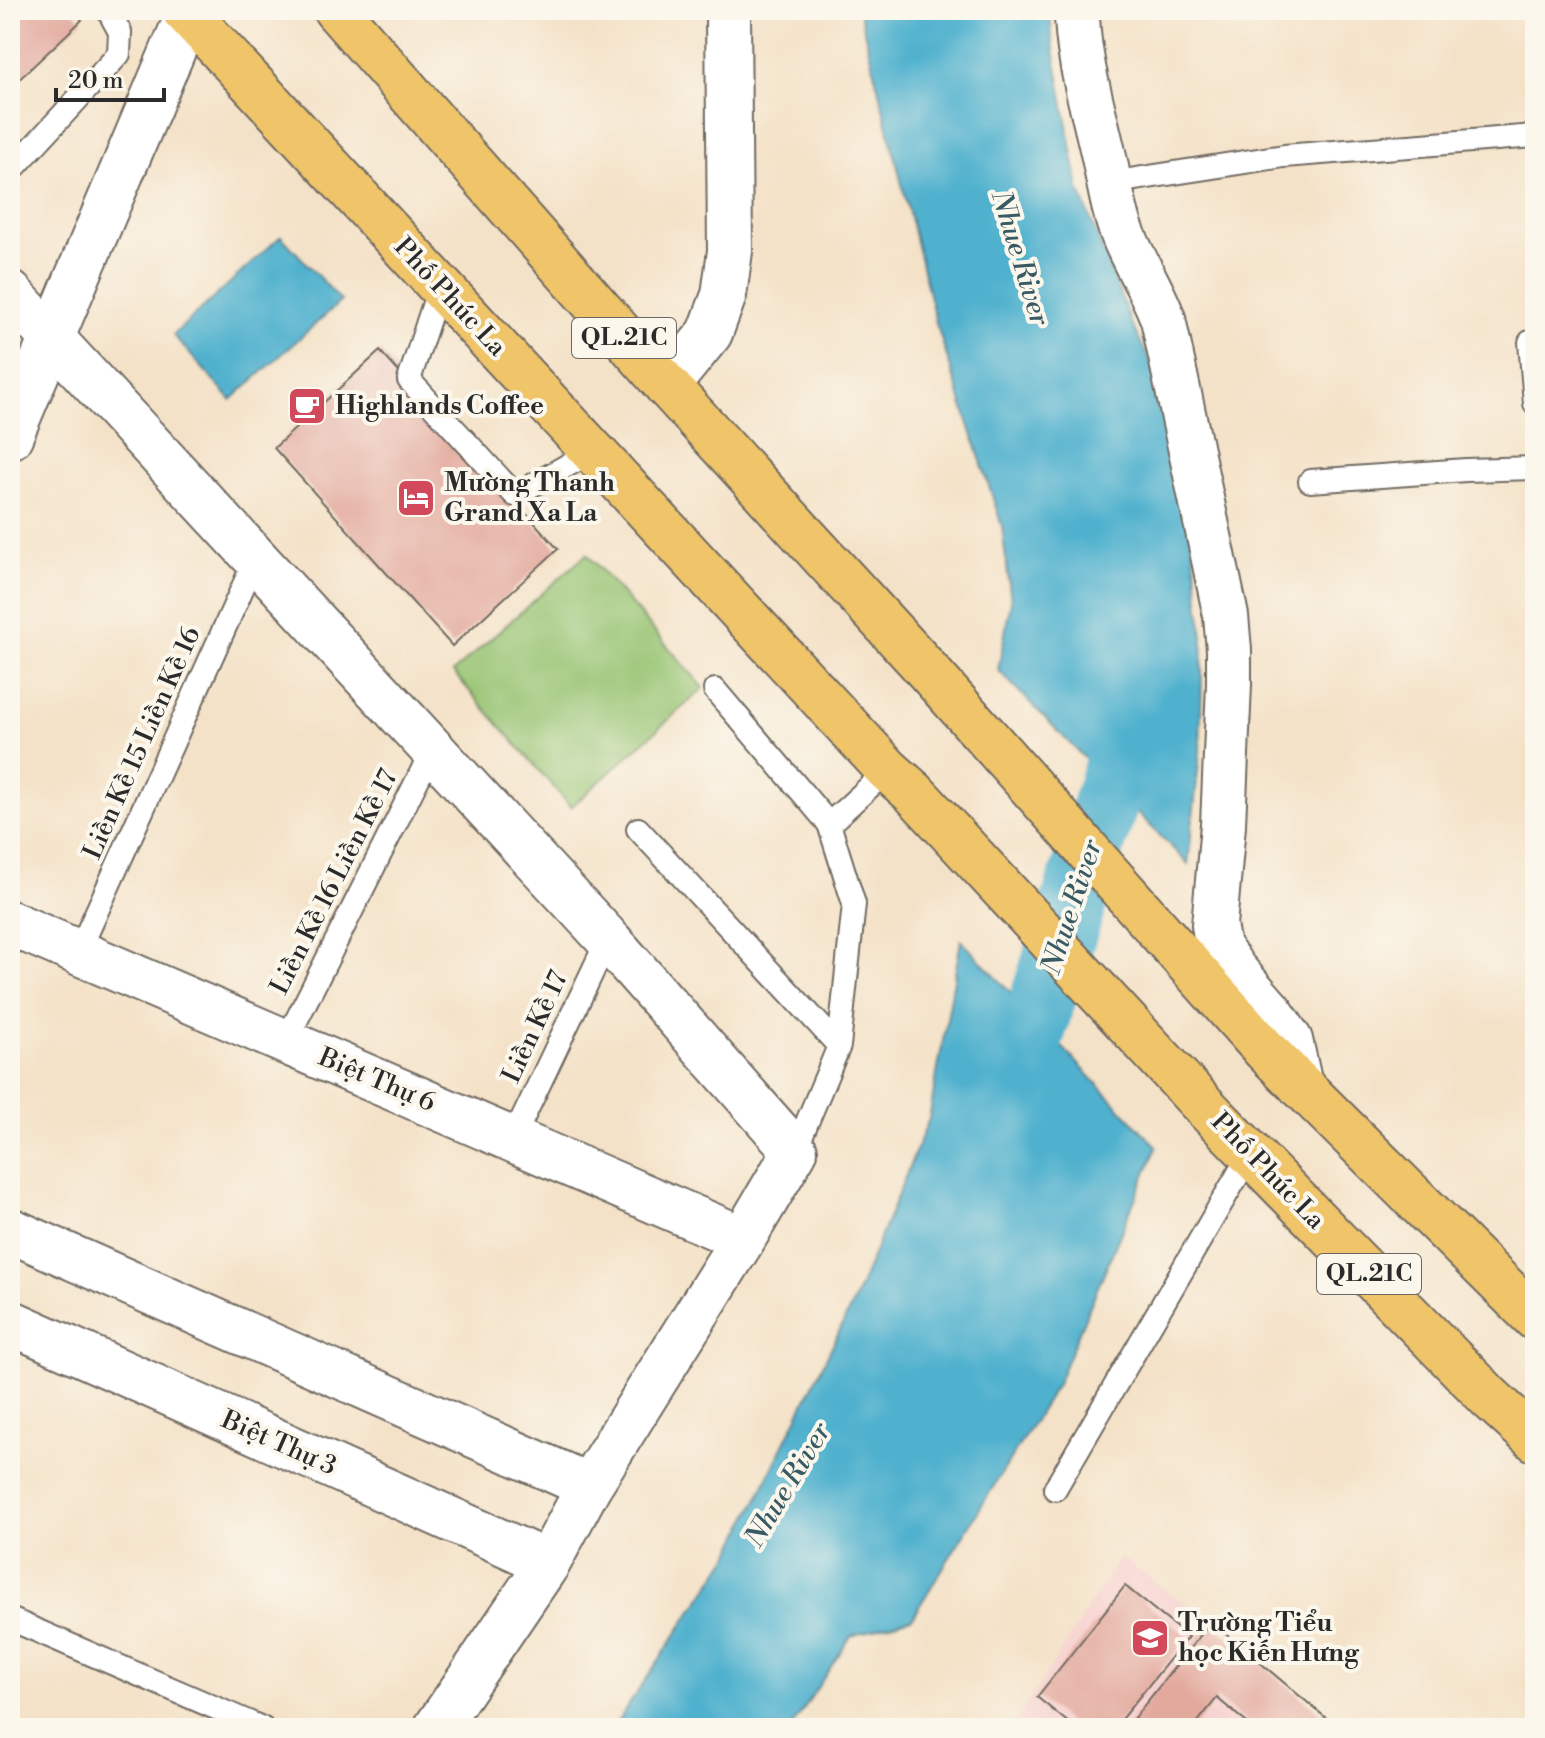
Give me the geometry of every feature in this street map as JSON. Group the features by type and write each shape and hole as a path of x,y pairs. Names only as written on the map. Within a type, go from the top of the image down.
{"highway":[{"name":"QL.21C","path":"336,10 667,386 919,661 1266,1051 1535,1318"},
{"name":"Phố Phúc La","path":"187,11 1205,1107 1490,1398 1535,1439"}],"street":[{"path":"667,386 710,333 724,295 730,251 728,10"},
{"path":"1077,10 1077,36 1121,229 1163,319 1226,616 1229,684 1223,825 1214,925 1218,947 1290,1040 1300,1085"},
{"path":"10,437 187,11"},
{"path":"10,293 608,939 795,1151 589,1486 548,1563 436,1728"},
{"name":"Biệt Thự 6","path":"10,923 743,1239"},
{"path":"10,1230 589,1486"},
{"name":"Biệt Thự 3","path":"10,1322 548,1563"}],"lane":[{"path":"10,172 119,54 120,32 108,10"},
{"path":"1110,183 1284,156 1535,136"},
{"path":"440,285 409,380 515,495 593,451"},
{"path":"1530,342 1535,403"},
{"path":"1310,481 1451,470 1535,468"},
{"name":"Liền Kề 15 Liền Kề 16","path":"79,951 256,558"},
{"path":"715,690 829,824 854,904 839,1046 795,1151"},
{"name":"Liền Kề 16 Liền Kề 17","path":"286,1041 433,749"},
{"path":"829,824 901,782"},
{"path":"638,829 839,1046"},
{"name":"Liền Kề 17","path":"513,1139 608,939"},
{"path":"1055,1489 1250,1154"},
{"path":"10,1619 262,1728"}],"shaded area":[{"name":"Trường Tiểu học Kiến Hưng","path":"1120,1557 1211,1622 1338,1728 1012,1728"}],"green space":[{"path":"587,554 704,688 571,807 453,672"}],"water":[{"path":"859,10 1050,10 1052,38 1079,189 1132,325 1165,391 1191,526 1203,637 1200,752 1188,864 998,670 1011,601 1002,526 936,323"},
{"path":"281,236 341,301 231,400 173,335"},
{"path":"961,940 1157,1147 1057,1384 912,1618 851,1636 791,1728 613,1728 730,1555 854,1301 929,1119"}],"building":[{"path":"10,10 73,10 82,20 10,88"},
{"name":"Mường Thanh Grand Xa La","path":"380,351 558,549 452,646 274,448"},
{"path":"1125,1586 1188,1637 1114,1728 1075,1728 1037,1697"},
{"path":"1211,1622 1338,1728 1253,1728 1217,1698 1193,1728 1126,1728"}],"waterway":[{"name":"Nhue River","path":"1009,1105 1117,767 1120,697"}],"place":[{"name":"Highlands Coffee","path":"307,406"},
{"name":"Mường Thanh Grand Xa La","path":"416,498"},
{"name":"Trường Tiểu học Kiến Hưng","path":"1150,1638"}]}
